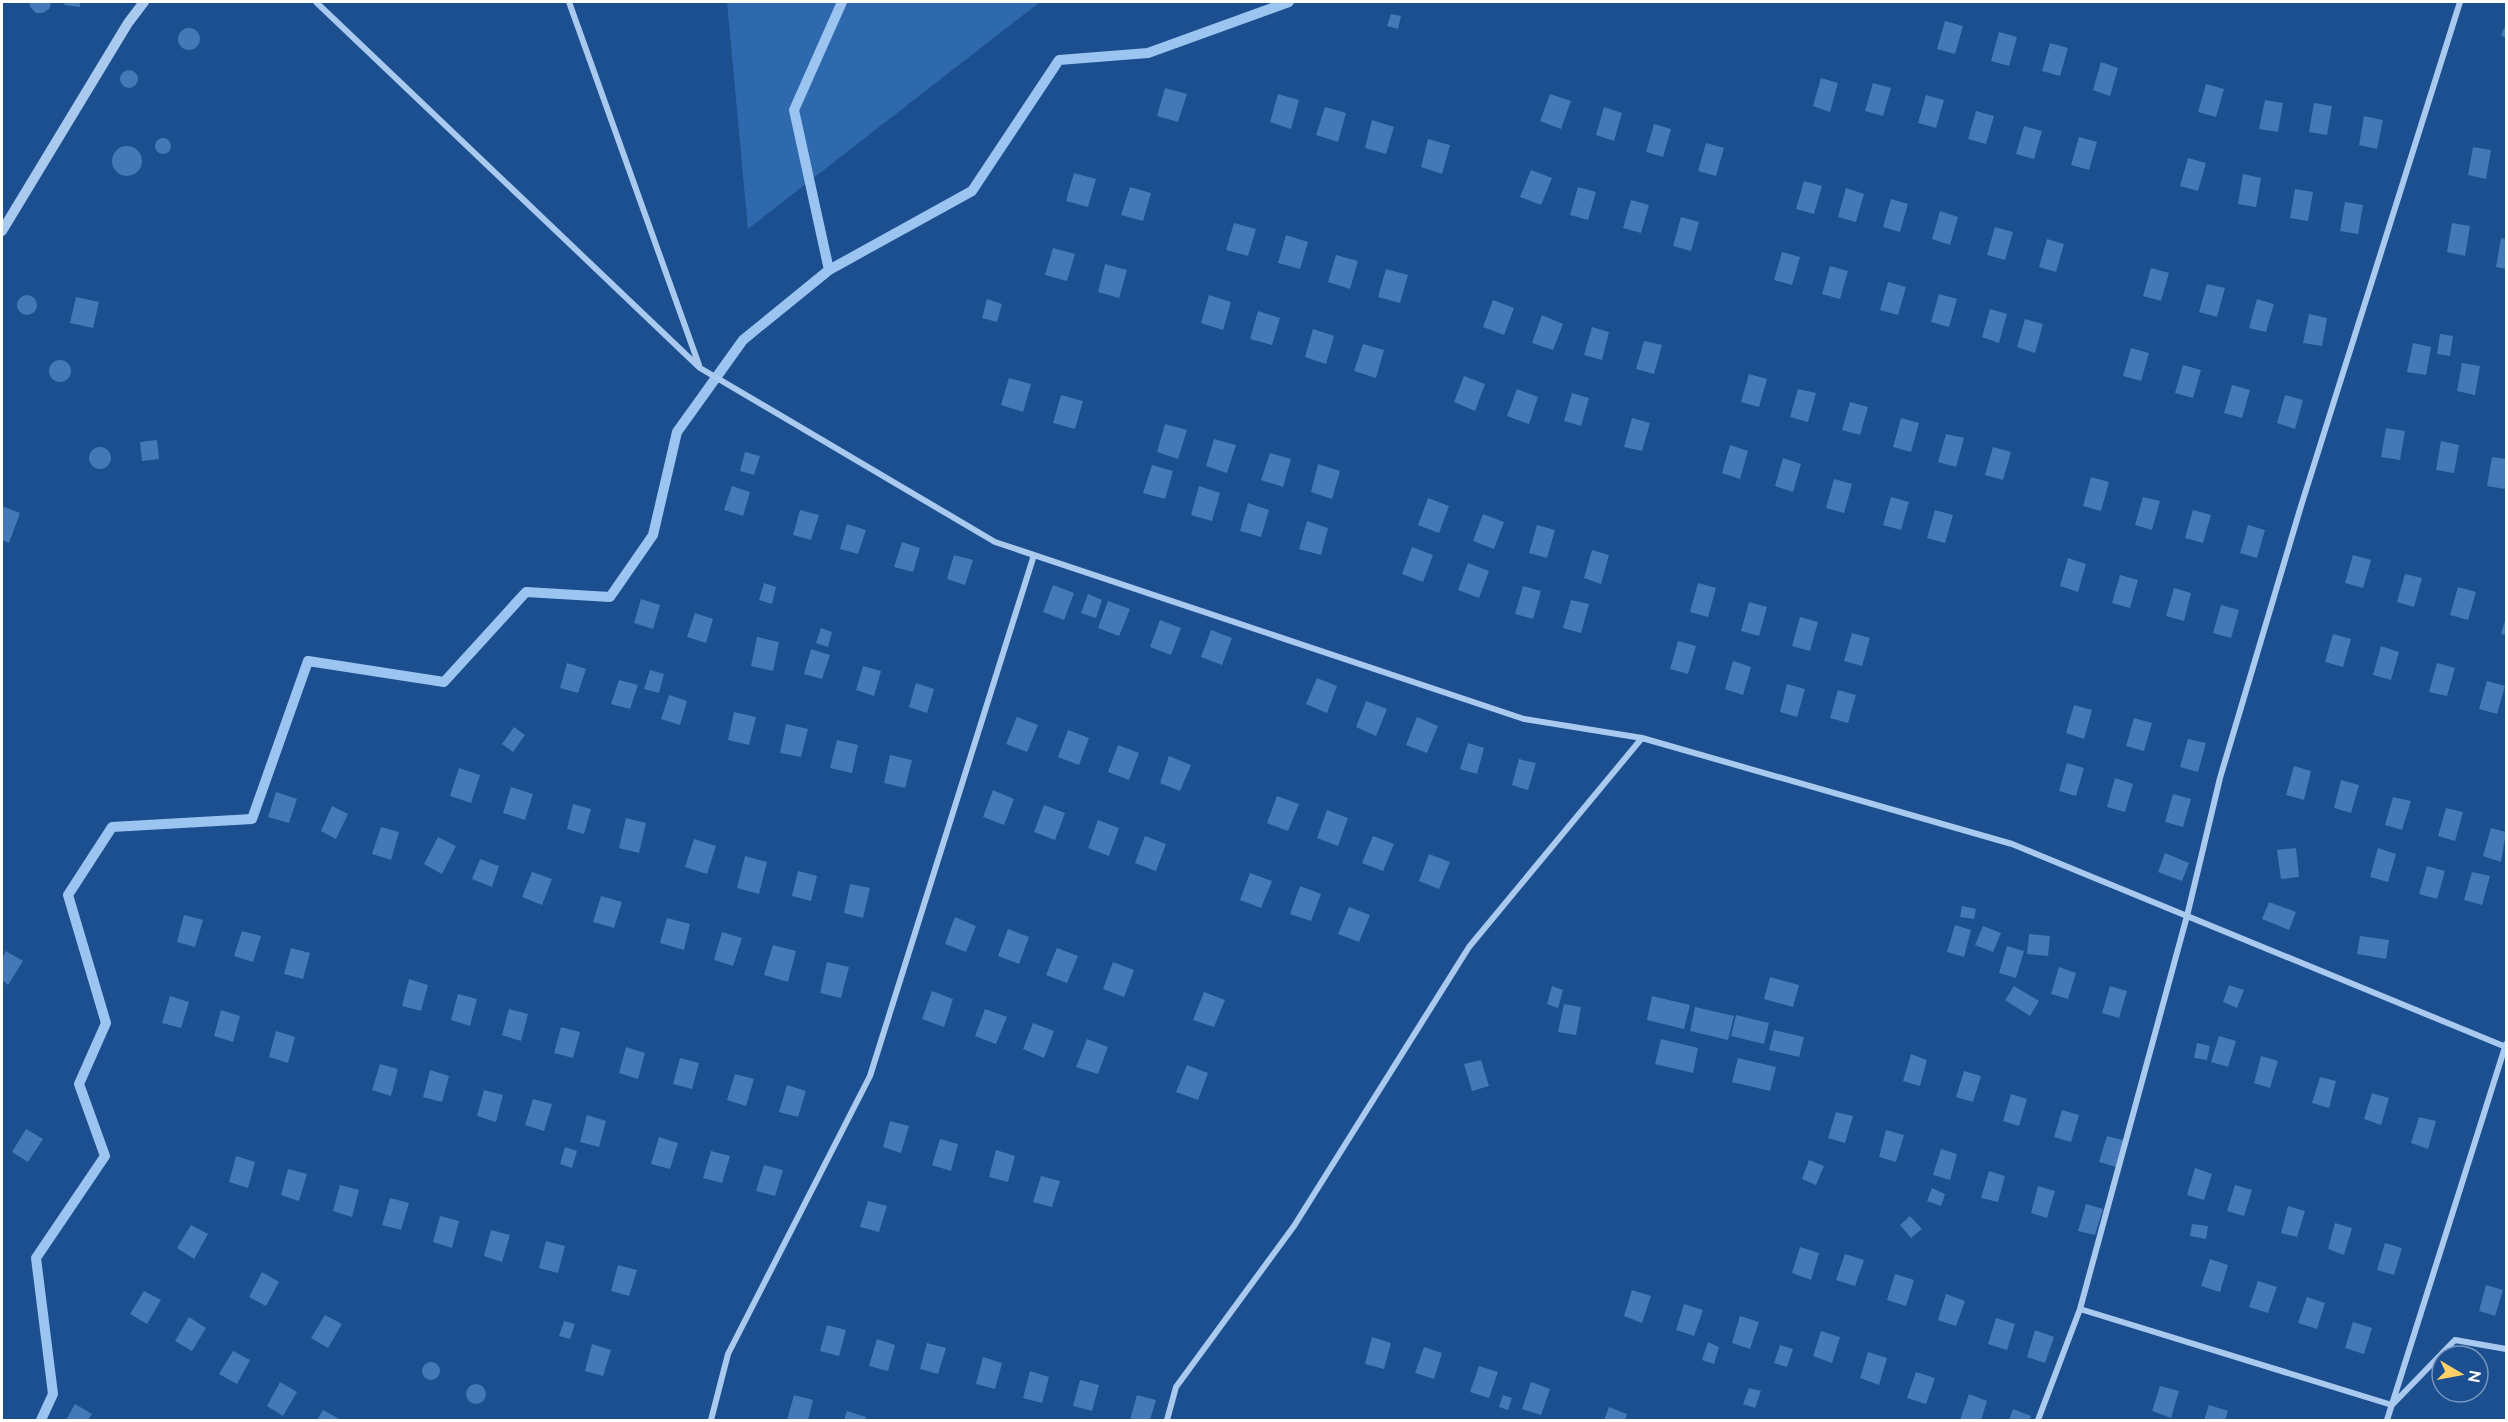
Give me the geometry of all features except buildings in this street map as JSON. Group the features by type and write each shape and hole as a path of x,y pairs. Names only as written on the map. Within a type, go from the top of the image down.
{"street":[{"path":"2,231 128,23 144,2"},
{"path":"316,2 700,368 995,542 1524,719 1642,738 2012,844 2506,1045 2387,1420"},
{"path":"569,2 700,368"},
{"path":"2038,1420 2080,1309 2187,916 2220,778 2298,517 2460,2"},
{"path":"711,1420 728,1354 870,1076 1034,555"},
{"path":"1167,1420 1176,1387 1294,1226 1468,947 1642,738"},
{"path":"2080,1309 2392,1405"},
{"path":"2392,1405 2455,1340 2506,1349"}],"shaded area":[{"path":"727,2 1040,2 748,229"}],"waterway":[{"path":"829,270 794,110 842,2"},
{"path":"41,1420 53,1394 36,1258 105,1156 79,1084 106,1023 68,895 112,827 252,819 308,661 444,682 526,592 610,597 653,535 677,432 743,340 829,270 972,191 1059,60 1148,53 1289,2"}]}
